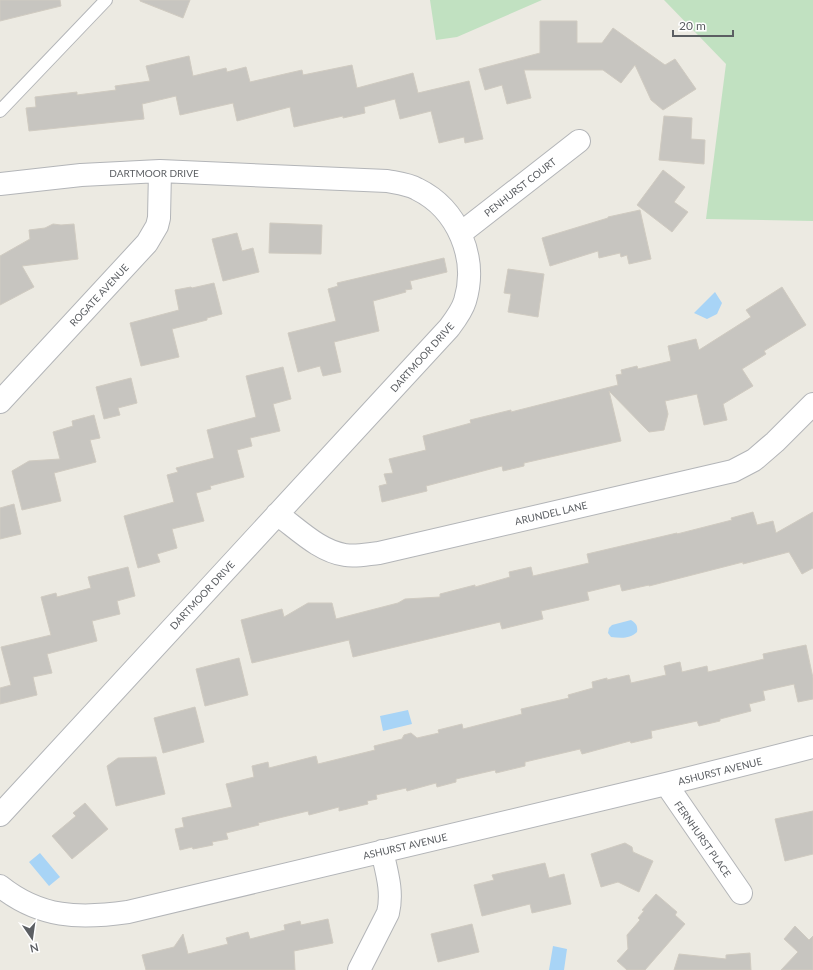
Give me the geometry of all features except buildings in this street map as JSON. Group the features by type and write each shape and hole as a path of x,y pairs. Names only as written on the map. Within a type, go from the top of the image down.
{"street":[{"name":"PENHURST COURT","path":"461,233 579,141"},
{"name":"DARTMOOR DRIVE","path":"0,184 81,175 160,171 387,181 404,184 422,192 440,205 449,214 461,233 466,246 469,276 465,302 459,315 449,328 0,815"},
{"name":"ROGATE AVENUE","path":"0,402 147,243 157,226 159,218 160,171"},
{"name":"ARUNDEL LANE","path":"277,514 322,547 332,552 347,556 379,553 733,471 754,460 813,404"},
{"name":"ASHURST AVENUE","path":"0,886 31,905 58,914 84,916 107,915 135,910 666,784 813,747"},
{"name":"FERNHURST PLACE","path":"666,784 741,893"},
{"path":"359,970 388,914 390,904 390,884 382,851"}],"lane":[{"path":"0,111 106,0"}],"green space":[{"path":"430,0 542,0 457,37 436,40"},
{"path":"664,0 813,0 813,221 706,219 726,64"}],"water":[{"path":"715,292 722,303 717,314 707,319 694,313"},
{"path":"631,620 637,626 637,632 634,634 625,638 618,638 611,637 608,633 609,628 612,625"},
{"path":"408,710 412,724 383,731 380,716"},
{"path":"40,853 60,877 49,886 29,862"},
{"path":"553,946 567,949 564,970 549,970"}]}
